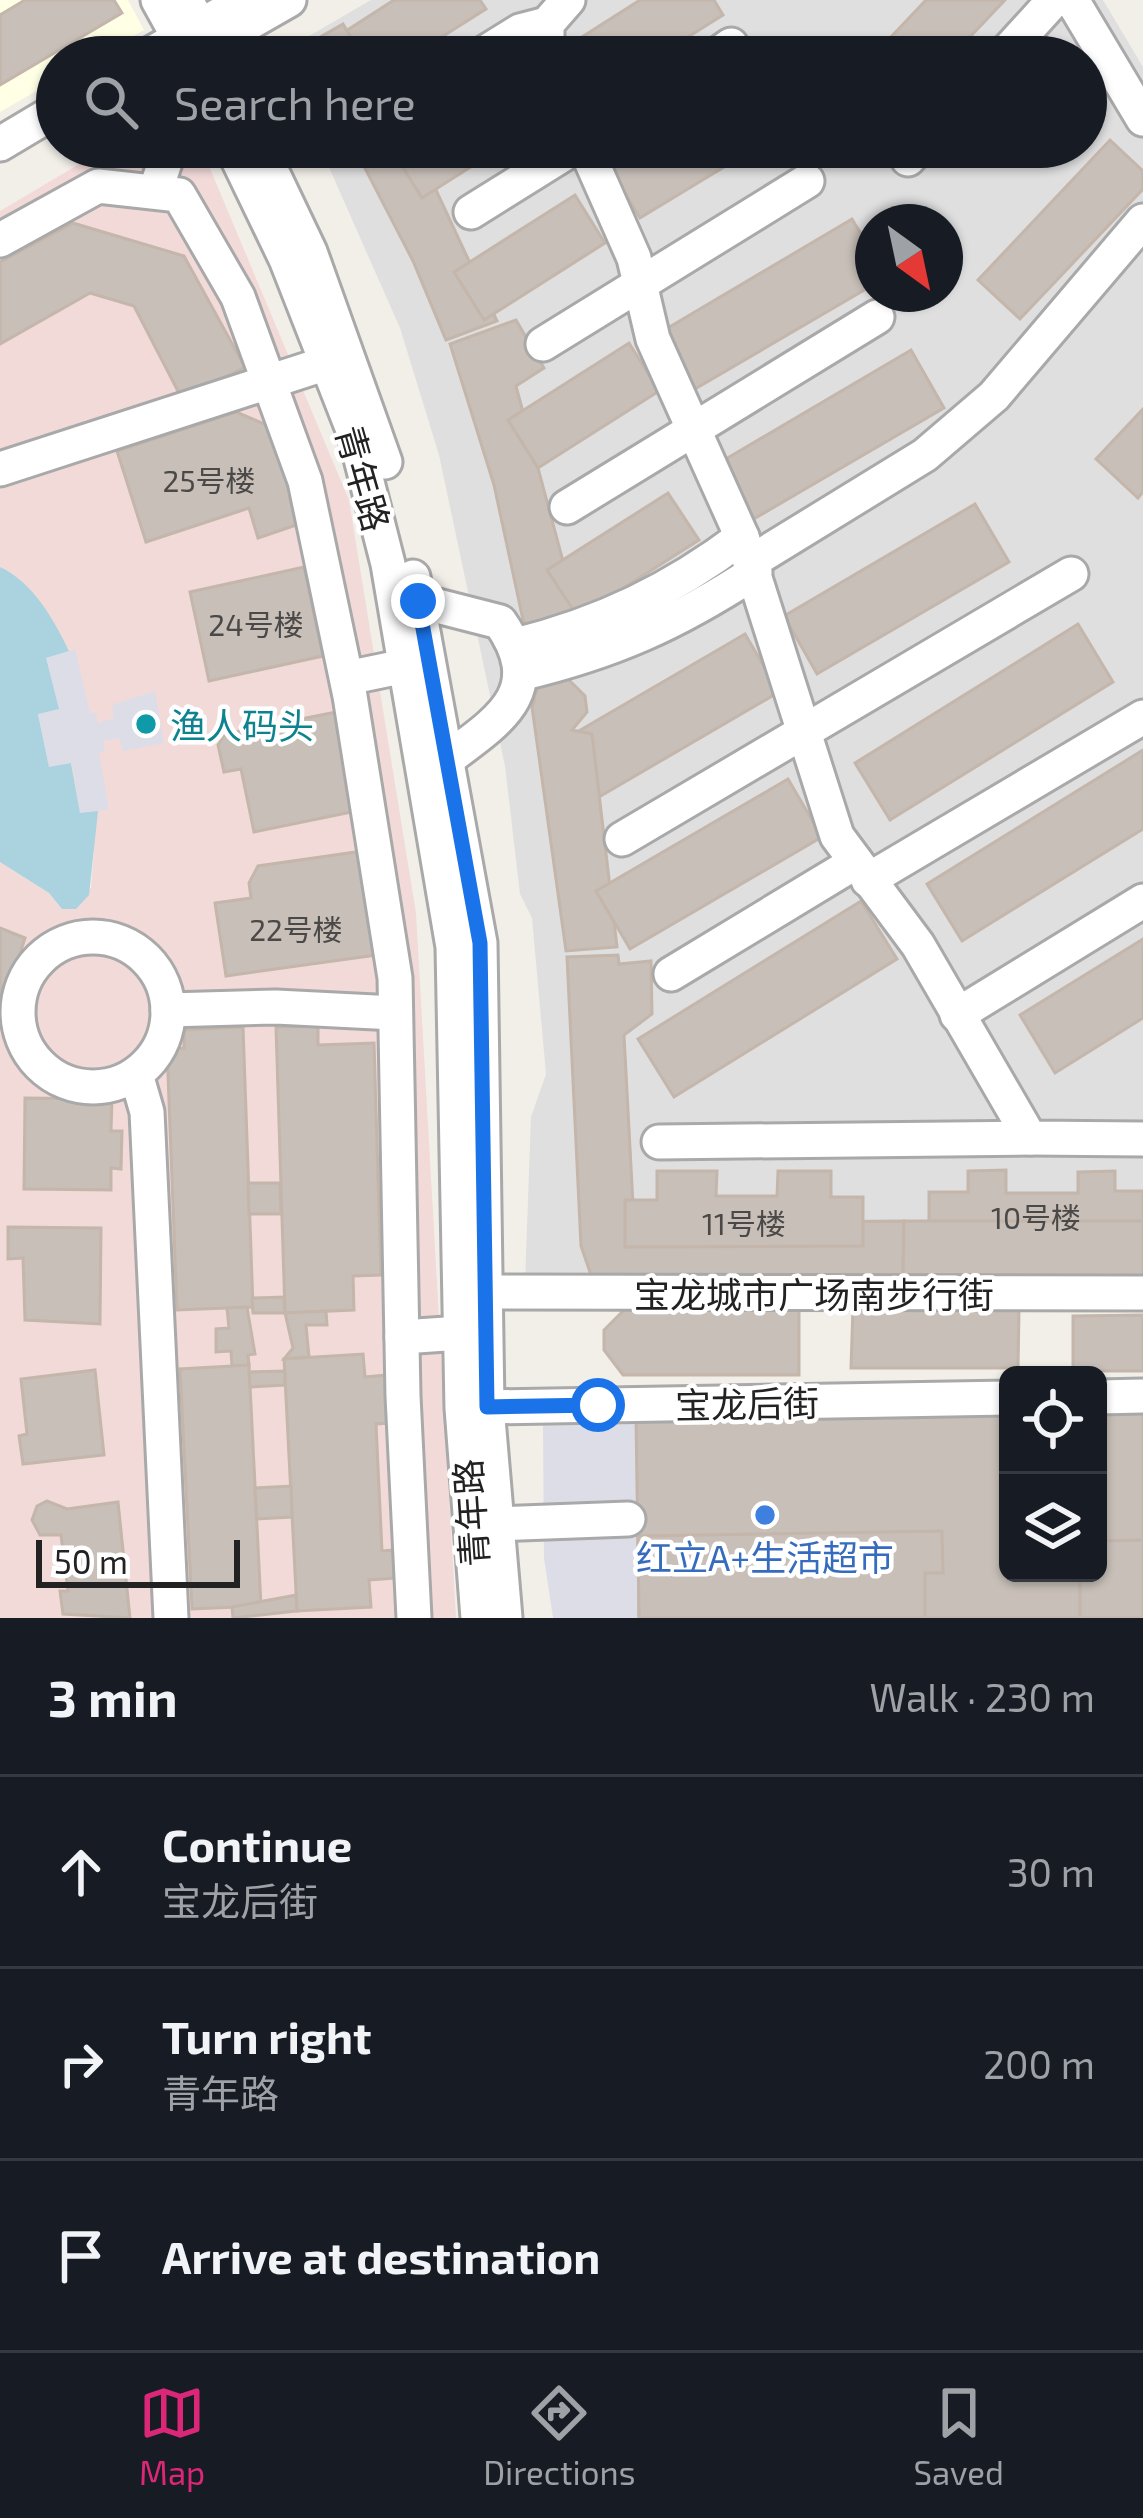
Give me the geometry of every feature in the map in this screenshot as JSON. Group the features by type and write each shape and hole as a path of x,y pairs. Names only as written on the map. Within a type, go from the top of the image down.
{"street":[{"path":"158,0 190,36"},
{"path":"202,36 246,0"},
{"path":"208,36 289,0"},
{"path":"1021,36 1054,0"},
{"path":"1072,0 1093,36"},
{"path":"512,36 554,27"},
{"path":"1107,59 1143,119"},
{"path":"0,144 36,123"},
{"path":"0,165 36,145"},
{"path":"156,189 163,168"},
{"name":"青年路","path":"242,168 286,259 355,434 388,563 453,946 461,1333 478,1618"},
{"name":"青年路","path":"270,168 310,252 375,422 418,601 480,943 487,1407 506,1618"},
{"path":"471,212 541,168"},
{"path":"595,168 634,258 653,339 749,557 837,836 918,945 1030,1138"},
{"path":"543,344 807,181"},
{"path":"0,240 98,186 179,195 238,297 316,518 347,678 394,978 414,1618"},
{"path":"518,659 597,656 650,635 749,557 925,455 994,396 1143,221"},
{"path":"567,507 877,317"},
{"path":"0,469 327,363"},
{"path":"622,839 1071,574"},
{"path":"418,601 500,622 518,659 518,693 497,723 446,760"},
{"path":"347,678 406,666"},
{"path":"671,974 1143,717"},
{"path":"958,1015 1143,901"},
{"path":"105,938 143,955 165,989 169,1010 154,1057 136,1074 89,1087 44,1069 19,1027 26,979 61,944 105,938"},
{"path":"169,1010 276,1007 395,1013"},
{"path":"136,1074 147,1112 171,1618"},
{"path":"659,1142 1143,1139"},
{"name":"宝龙城市广场南步行街","path":"485,1292 1143,1293"},
{"path":"402,1337 461,1333"},
{"path":"1107,1396 1143,1396"},
{"name":"宝龙后街","path":"487,1407 999,1398"},
{"path":"498,1532 628,1526"}],"shaded area":[{"path":"0,0 128,0 144,30 133,36 36,36 36,91 0,112"},
{"path":"371,0 1103,0 1143,67 1143,1288 525,1282 531,1117 546,1074 532,918 520,894 505,766 439,455 400,328 329,168 1107,168 1107,36 309,36"},
{"path":"73,168 210,168 349,500 416,913 456,1618 0,1618 0,862 49,893 62,909 91,888 94,850 80,814 71,763 69,650 22,581 0,567 0,211"},
{"path":"75,649 90,713 96,713 98,723 114,718 112,705 155,691 164,743 123,751 119,738 103,741 105,751 99,753 109,809 80,814 72,763 49,768 38,713 46,658"},
{"path":"543,1419 636,1419 639,1618 553,1618 544,1558"}],"water":[{"path":"0,567 32,592 69,651 46,658 59,709 38,714 49,767 71,763 80,813 98,811 89,895 76,909 62,909 49,893 0,862"}],"building":[{"path":"25,0 114,0 122,13 83,36 36,36 36,64 0,85 0,15"},
{"path":"394,0 480,0 486,9 443,36 338,36"},
{"path":"640,0 714,0 723,15 690,36 584,36"},
{"path":"926,0 1005,0 971,36 892,36"},
{"path":"343,24 350,36 322,36"},
{"path":"1110,140 1143,171 1143,189 1020,319 978,280 1084,168 1107,168"},
{"path":"365,168 426,168 497,321 446,340 413,261"},
{"path":"403,168 469,168 422,198"},
{"path":"610,168 722,168 640,218"},
{"path":"575,195 605,243 484,320 454,272"},
{"path":"852,219 855,224 855,296 695,389 661,332"},
{"path":"73,223 184,256 245,367 182,399 134,306 90,293 0,344 0,262"},
{"path":"516,320 544,368 516,386 578,617 532,633 523,620 494,485 450,344"},
{"path":"629,343 659,391 538,468 508,420"},
{"path":"911,350 944,408 752,520 719,463"},
{"path":"1143,409 1143,492 1138,498 1096,459"},
{"path":"236,412 274,428 305,522 258,538 249,508 146,542 117,451"},
{"path":"668,493 699,540 578,617 547,570"},
{"path":"975,504 1009,562 817,674 784,616"},
{"path":"304,567 323,656 209,681 190,592"},
{"path":"1078,624 1113,682 890,820 855,763"},
{"path":"745,634 779,692 587,804 553,746"},
{"path":"564,675 585,696 587,712 572,730 592,734 617,947 566,951 532,707 539,682"},
{"path":"336,712 356,811 254,832 241,769 224,772 218,745 225,734"},
{"path":"1143,750 1143,829 962,941 927,884"},
{"path":"788,779 822,837 630,949 596,891"},
{"path":"363,851 377,955 226,976 215,903 251,898 249,883 258,866"},
{"path":"861,901 897,959 674,1097 638,1039"},
{"path":"0,928 25,938 0,1017"},
{"path":"1143,939 1143,1018 1055,1073 1020,1015"},
{"path":"618,955 619,964 651,961 652,1014 624,1035 634,1223 904,1221 903,1279 591,1275 581,1246 567,957"},
{"path":"318,1026 318,1045 374,1043 381,1275 353,1276 354,1310 285,1313 276,1027"},
{"path":"243,1027 253,1307 177,1310 167,1049 184,1048 184,1030"},
{"path":"25,1098 112,1099 111,1131 122,1131 121,1169 111,1168 111,1190 24,1189"},
{"path":"1006,1170 1006,1193 1078,1193 1078,1172 1115,1171 1115,1191 1143,1191 1143,1240 929,1241 929,1192 968,1192 968,1171"},
{"path":"657,1171 717,1171 716,1196 777,1196 778,1171 831,1171 831,1197 863,1197 863,1246 625,1247 625,1200 657,1200"},
{"path":"248,1183 280,1183 281,1214 249,1214"},
{"path":"904,1221 1143,1221 1143,1279 903,1279"},
{"path":"8,1227 101,1228 100,1324 25,1320 23,1258 8,1259"},
{"path":"284,1297 285,1313 253,1313 252,1298"},
{"path":"247,1307 255,1354 248,1355 249,1365 232,1366 231,1351 216,1352 216,1329 229,1328 227,1308"},
{"path":"853,1307 1019,1309 1018,1366 851,1368"},
{"path":"625,1309 799,1310 799,1375 623,1375 604,1350 604,1330"},
{"path":"326,1311 327,1325 306,1325 309,1357 284,1359 293,1348 285,1313"},
{"path":"1143,1315 1143,1371 1073,1366 1073,1316"},
{"path":"363,1354 365,1377 388,1375 390,1423 376,1424 382,1551 394,1550 395,1578 369,1580 371,1607 297,1611 284,1359"},
{"path":"249,1365 261,1606 192,1609 180,1369"},
{"path":"95,1370 104,1455 23,1464 19,1436 27,1434 21,1379"},
{"path":"285,1371 285,1385 250,1387 249,1372"},
{"path":"1143,1413 1143,1618 639,1618 636,1419 999,1415 999,1582 1107,1582 1107,1414"},
{"path":"291,1486 292,1517 257,1519 255,1488"},
{"path":"47,1501 67,1509 118,1502 130,1618 63,1614 60,1591 68,1591 61,1535 40,1535 32,1520 37,1506"},
{"path":"942,1531 943,1573 925,1573 925,1618 639,1618 638,1536"},
{"path":"1143,1540 1143,1618 1080,1618 1080,1582 1107,1582 1107,1541"},
{"path":"296,1595 297,1611 233,1618 232,1607"}],"place":[{"name":"渔人码头","path":"146,724"},
{"name":"红立A+生活超市","path":"765,1515"}],"route":[{"path":"418,601 480,943 487,1407 598,1405"}]}
